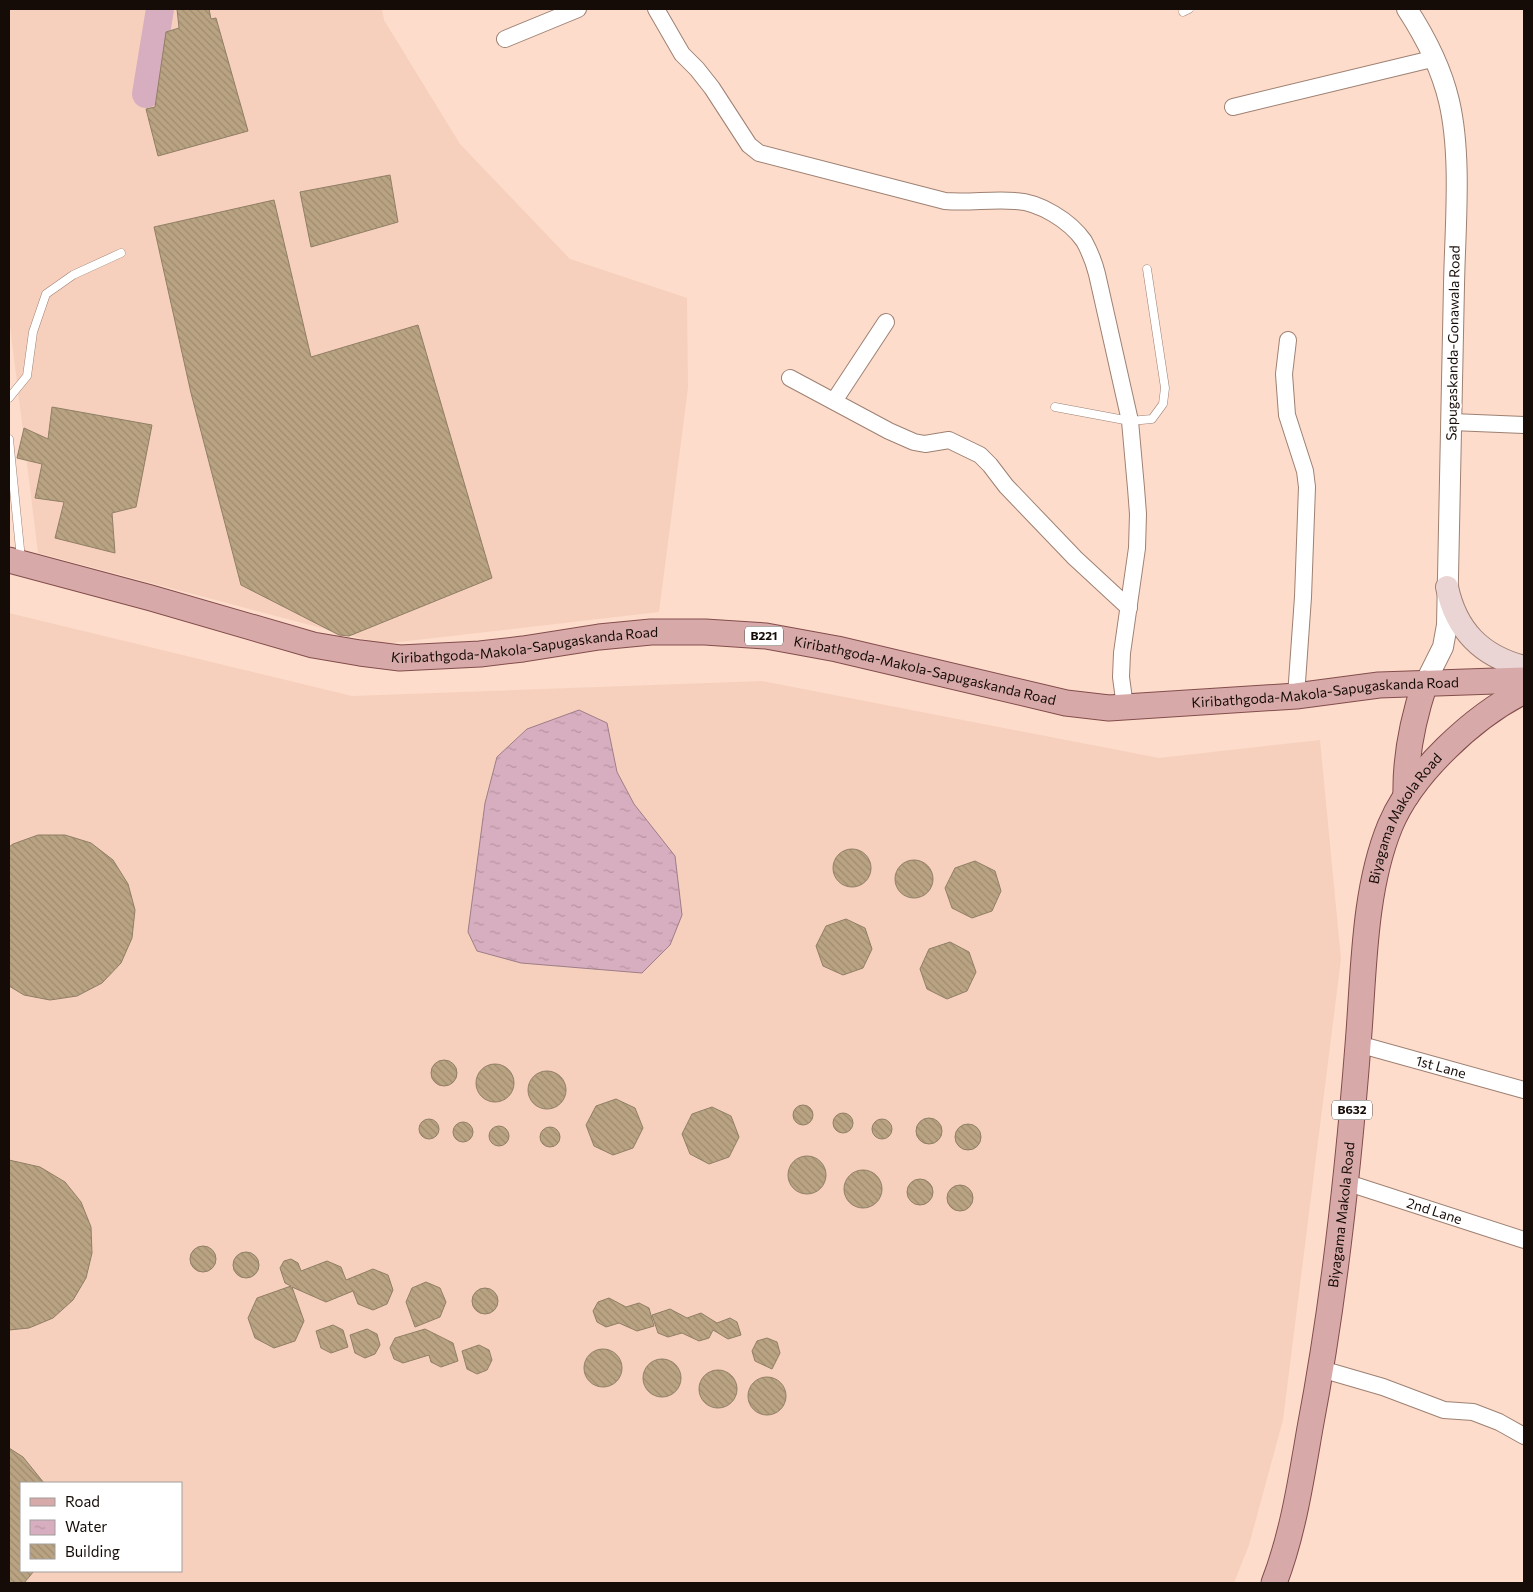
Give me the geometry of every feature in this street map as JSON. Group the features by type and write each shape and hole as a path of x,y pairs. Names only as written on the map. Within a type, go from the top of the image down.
{"main road":[{"name":"Kiribathgoda-Makola-Sapugaskanda Road","path":"15,562 151,598 313,645 400,658 442,657 523,649 642,632 705,632 766,636 837,649 1066,703 1109,708 1296,696 1380,685 1524,680"},
{"path":"1447,587 1455,614 1474,640 1499,658 1524,667"},
{"path":"1406,796 1405,773 1408,755 1417,707 1425,683"},
{"name":"Biyagama Makola Road","path":"1274,1583 1280,1569 1296,1507 1321,1369 1345,1182 1367,930 1378,866 1391,824 1406,796 1432,763 1450,745 1491,711 1524,691"}],"street":[{"path":"505,39 578,9"},
{"path":"656,9 682,54 712,88 749,145 759,153 945,201 965,203 1017,201 1037,206 1068,224 1083,240 1092,258 1130,421 1138,514 1137,548 1122,661 1121,676 1125,707"},
{"name":"Sapugaskanda-Gonawala Road","path":"1407,9 1426,37 1436,58 1450,102 1455,148 1452,422 1445,640 1440,655 1425,683"},
{"path":"1233,107 1436,58"},
{"path":"834,401 886,322"},
{"path":"1288,340 1284,374 1287,414 1306,471 1307,487 1304,578 1296,696"},
{"path":"790,378 889,431 914,442 925,444 949,440 980,454 1006,486 1075,558 1129,608"},
{"path":"1452,422 1524,424"},
{"name":"1st Lane","path":"1358,1044 1524,1090"},
{"name":"2nd Lane","path":"1345,1182 1524,1240"},
{"path":"1321,1369 1383,1387 1444,1410 1473,1412 1499,1422 1524,1436"}],"lane":[{"path":"9,398 27,376 33,332 46,294 73,276 121,253"},
{"path":"1056,407 1130,421 1144,421 1152,419 1163,404 1165,388 1147,269"},
{"path":"9,439 15,562"}],"shaded area":[{"path":"9,9 382,9 384,20 460,144 570,259 687,298 688,388 659,612 382,644 38,553 9,318"},
{"path":"9,613 352,696 762,681 1159,758 1320,740 1341,959 1283,1420 1249,1545 1234,1583 9,1583"}],"water":[{"path":"579,710 607,723 617,772 634,804 675,856 682,915 670,945 642,973 521,963 477,951 468,932 485,803 497,757 527,729"}],"building":[{"path":"177,9 209,9 211,19 216,18 248,131 158,156 146,109 155,107 166,32 179,28"},
{"path":"390,175 398,222 311,247 300,192"},
{"path":"274,200 311,357 418,325 492,578 349,636 339,635 241,585 191,393 154,227"},
{"path":"52,407 152,425 136,507 112,513 115,553 55,538 64,502 35,498 42,464 17,458 24,428 48,439"},
{"path":"38,835 65,835 91,843 113,860 128,884 135,910 132,938 121,963 102,983 77,996 50,1000 24,995 9,986 9,847"},
{"path":"852,849 866,854 871,868 866,882 852,887 838,882 833,868 838,854"},
{"path":"914,860 928,865 933,879 928,893 914,898 900,893 895,879 900,865"},
{"path":"975,861 995,871 1001,891 992,911 972,918 952,908 945,888 955,868"},
{"path":"846,919 865,928 872,949 863,968 843,975 823,966 816,946 826,926"},
{"path":"950,942 969,952 976,972 967,991 947,999 927,989 920,969 929,949"},
{"path":"444,1060 454,1063 457,1073 454,1083 444,1086 434,1083 431,1073 434,1063"},
{"path":"495,1064 509,1069 514,1083 509,1097 495,1102 481,1097 476,1083 481,1069"},
{"path":"547,1071 561,1076 566,1090 561,1104 547,1109 533,1104 528,1090 533,1076"},
{"path":"616,1099 635,1108 643,1128 633,1148 613,1155 594,1146 586,1125 596,1106"},
{"path":"803,1105 810,1108 813,1115 810,1122 803,1125 796,1122 793,1115 796,1108"},
{"path":"712,1107 731,1116 739,1137 729,1157 709,1164 690,1154 682,1134 692,1114"},
{"path":"843,1113 850,1116 853,1123 850,1130 843,1133 836,1130 833,1123 836,1116"},
{"path":"929,1118 939,1121 942,1131 939,1141 929,1144 919,1141 916,1131 919,1121"},
{"path":"429,1119 436,1122 439,1129 436,1136 429,1139 422,1136 419,1129 422,1122"},
{"path":"882,1119 889,1122 892,1129 889,1136 882,1139 875,1136 872,1129 875,1122"},
{"path":"463,1122 470,1125 473,1132 470,1139 463,1142 456,1139 453,1132 456,1125"},
{"path":"968,1124 978,1127 981,1137 978,1147 968,1150 958,1147 955,1137 958,1127"},
{"path":"499,1126 506,1129 509,1136 506,1143 499,1146 492,1143 489,1136 492,1129"},
{"path":"550,1127 557,1130 560,1137 557,1144 550,1147 543,1144 540,1137 543,1130"},
{"path":"807,1156 821,1161 826,1175 821,1189 807,1194 793,1189 788,1175 793,1161"},
{"path":"9,1160 40,1167 65,1182 81,1202 91,1227 92,1253 86,1278 73,1300 53,1318 29,1328 9,1330"},
{"path":"863,1170 877,1175 882,1189 877,1203 863,1208 849,1203 844,1189 849,1175"},
{"path":"920,1179 930,1182 933,1192 930,1202 920,1205 910,1202 907,1192 910,1182"},
{"path":"960,1185 970,1188 973,1198 970,1208 960,1211 950,1208 947,1198 950,1188"},
{"path":"203,1246 213,1249 216,1259 213,1269 203,1272 193,1269 190,1259 193,1249"},
{"path":"246,1252 256,1255 259,1265 256,1275 246,1278 236,1275 233,1265 236,1255"},
{"path":"291,1259 298,1263 301,1271 327,1261 341,1267 346,1280 373,1269 388,1275 393,1290 387,1304 373,1310 358,1304 353,1291 326,1302 292,1287 304,1321 295,1341 274,1348 255,1338 248,1318 257,1298 291,1286 285,1283 280,1268 284,1261"},
{"path":"426,1282 440,1288 446,1302 440,1317 415,1327 406,1302 412,1288"},
{"path":"485,1288 495,1291 498,1301 495,1311 485,1314 475,1311 472,1301 475,1291"},
{"path":"609,1298 626,1307 639,1303 649,1308 654,1326 637,1331 619,1323 606,1327 597,1322 593,1311 598,1302"},
{"path":"670,1309 687,1318 701,1313 717,1323 730,1318 737,1322 741,1335 728,1339 713,1330 709,1338 699,1341 682,1333 668,1337 658,1333 652,1315"},
{"path":"333,1325 343,1330 348,1347 331,1353 321,1348 316,1331"},
{"path":"367,1329 377,1334 380,1345 375,1354 365,1358 355,1353 350,1335"},
{"path":"425,1329 453,1343 458,1361 441,1367 431,1362 429,1355 403,1363 394,1359 390,1348 395,1338"},
{"path":"767,1338 777,1342 780,1353 772,1369 755,1361 752,1351 757,1341"},
{"path":"479,1345 489,1350 492,1360 487,1370 477,1374 467,1369 462,1351"},
{"path":"603,1349 617,1354 622,1368 617,1382 603,1387 589,1382 584,1368 589,1354"},
{"path":"662,1359 676,1364 681,1378 676,1392 662,1397 648,1392 643,1378 648,1364"},
{"path":"718,1370 732,1375 737,1389 732,1403 718,1408 704,1403 699,1389 704,1375"},
{"path":"767,1377 781,1382 786,1396 781,1410 767,1415 753,1410 748,1396 753,1382"},
{"path":"9,1448 23,1457 43,1482 20,1482 20,1572 33,1572 24,1583 9,1583"}],"waterway":[{"path":"146,94 160,9"}]}
